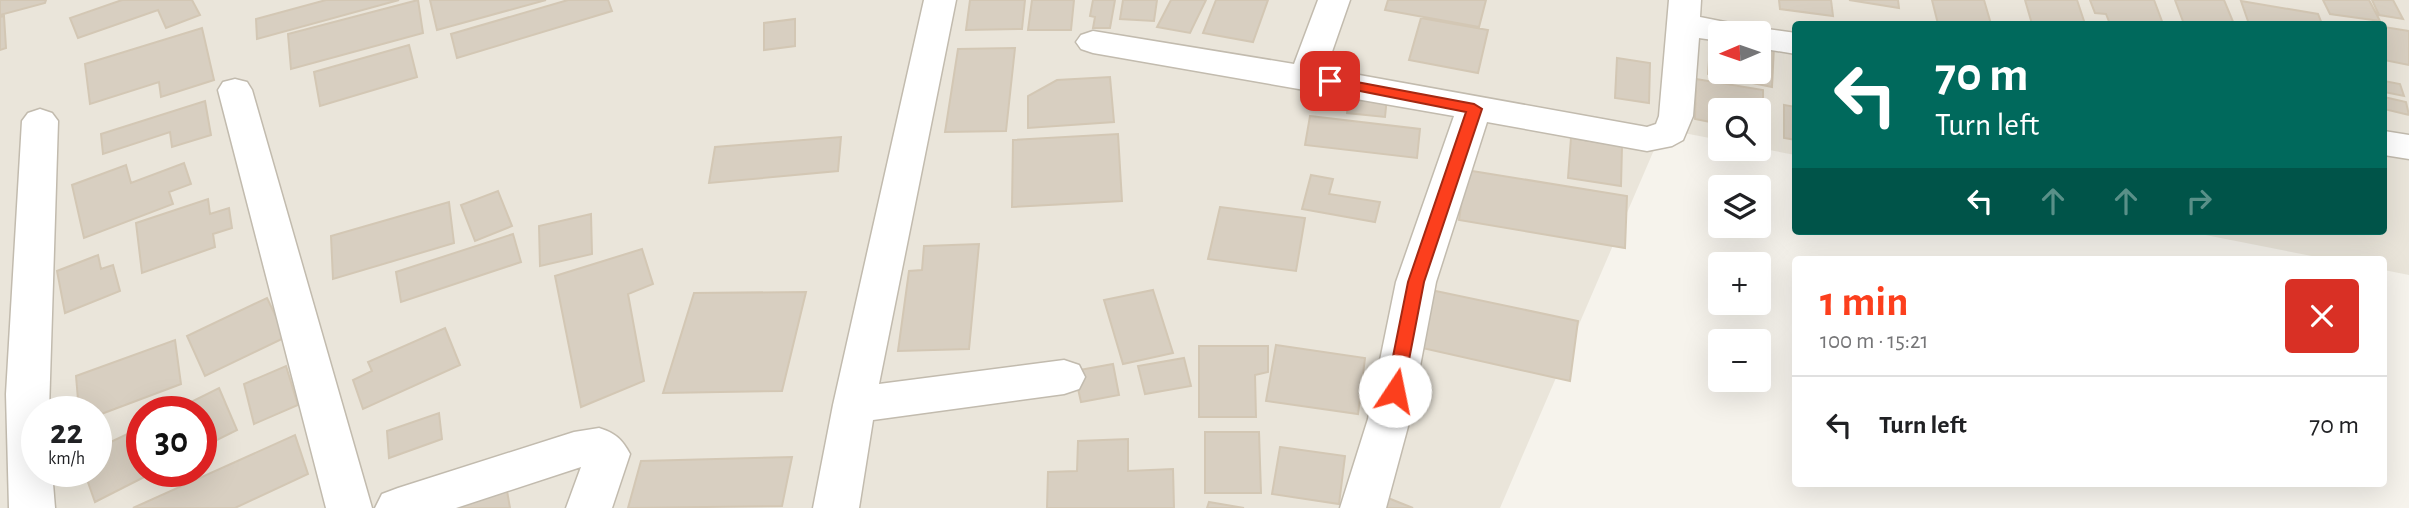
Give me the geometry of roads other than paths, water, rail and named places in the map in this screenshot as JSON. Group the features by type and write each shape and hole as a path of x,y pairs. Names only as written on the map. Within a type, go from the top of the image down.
{"street":[{"path":"836,508 854,405 940,0"},
{"path":"1306,77 1334,0"},
{"path":"1093,42 1306,77 1647,139 1671,131 1676,116 1684,12 1708,22"},
{"path":"1771,40 1792,43"},
{"path":"235,90 349,508"},
{"path":"1363,508 1390,419 1416,282 1474,109"},
{"path":"32,508 27,394 40,121"},
{"path":"2387,143 2409,147"},
{"path":"854,405 1064,377"},
{"path":"398,508 574,450 599,446 608,454 589,508"}]}
